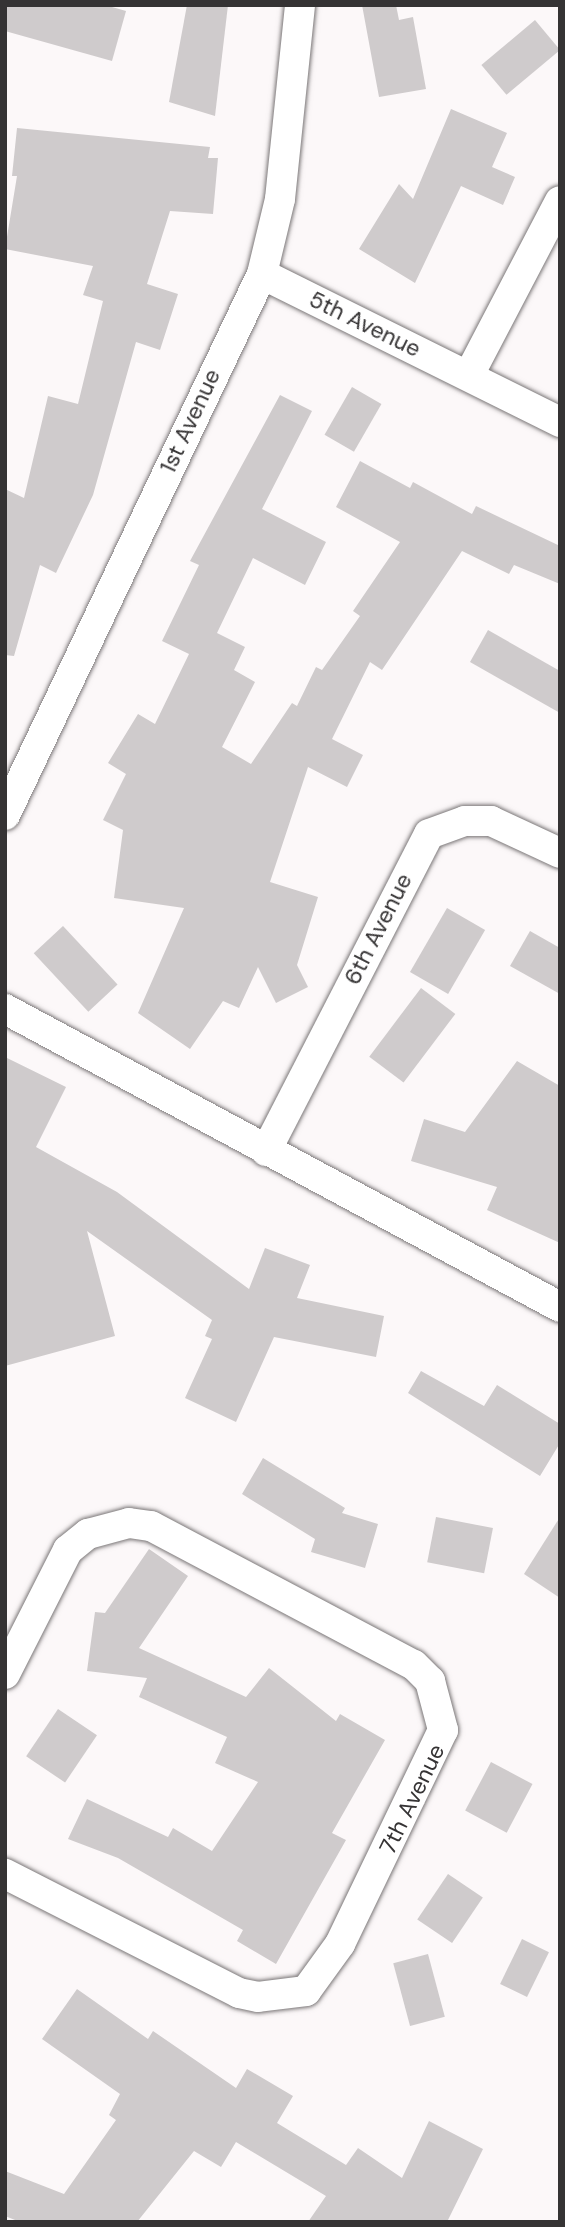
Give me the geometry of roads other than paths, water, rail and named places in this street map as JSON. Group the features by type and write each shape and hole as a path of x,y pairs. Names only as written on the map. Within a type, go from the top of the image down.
{"street":[{"name":"1st Avenue","path":"5,815 262,274 280,199 300,5"},
{"path":"469,375 560,201"},
{"name":"5th Avenue","path":"262,274 560,422"},
{"name":"6th Avenue","path":"266,1150 429,834 465,821 491,821 560,853"},
{"path":"5,1009 560,1307"},
{"name":"7th Avenue","path":"5,1674 68,1550 88,1534 129,1523 151,1526 414,1665 430,1681 443,1730 340,1944 306,1991 258,1997 239,1993 5,1874"}]}
